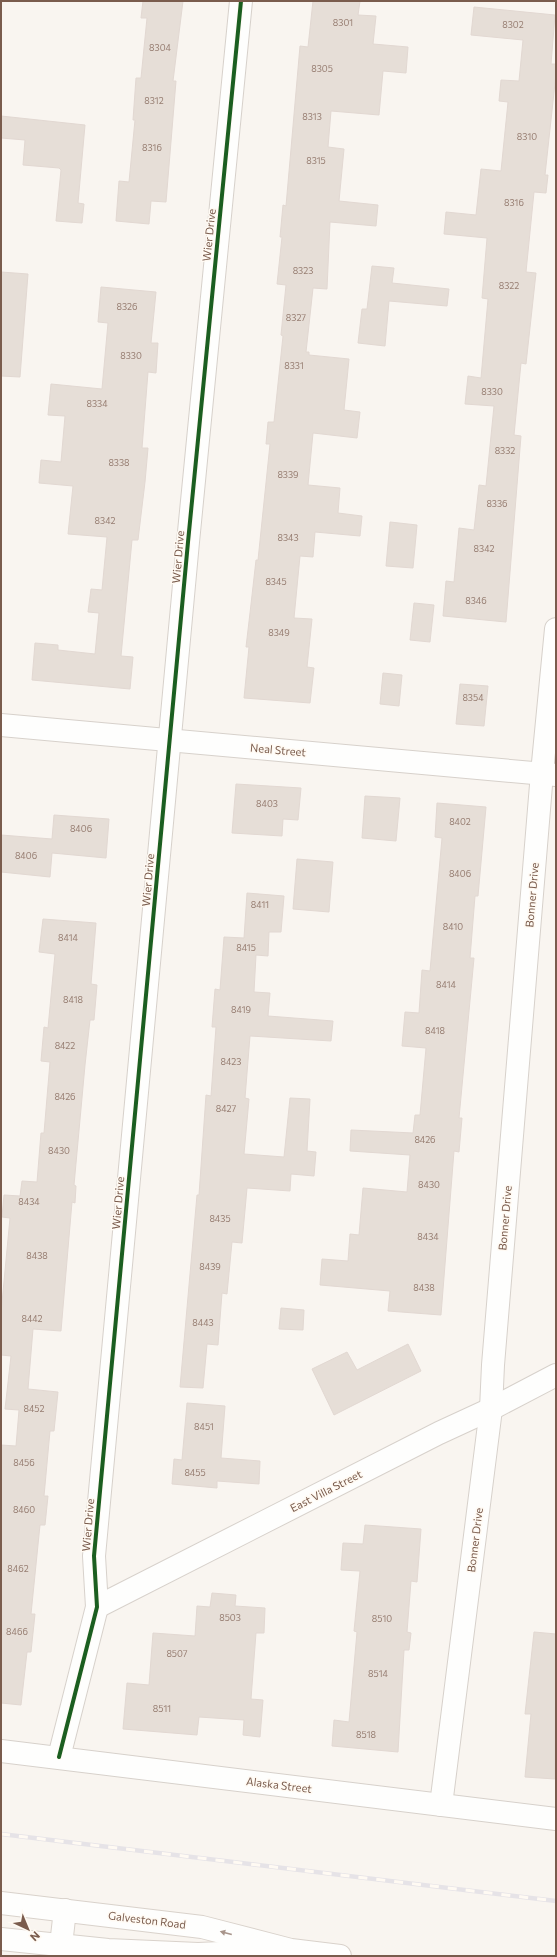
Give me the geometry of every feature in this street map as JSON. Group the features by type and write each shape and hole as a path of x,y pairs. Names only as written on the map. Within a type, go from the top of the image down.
{"street":[{"name":"Wier Drive","path":"58,1757 97,1607 94,1556 241,1"},
{"name":"Bonner Drive","path":"441,1805 492,1409 493,1365 549,774 556,629"},
{"name":"Neal Street","path":"1,725 549,774"},
{"name":"East Villa Street","path":"97,1607 426,1440 492,1409 556,1375"},
{"name":"Alaska Street","path":"1,1751 556,1819"},
{"name":"Galveston Road","path":"1,1903 202,1926 291,1950 340,1956"},
{"path":"62,1945 65,1910"},
{"name":"Galveston Road","path":"1,1939 108,1950 198,1954 291,1950"}],"building":[{"path":"143,1 183,1 173,81 176,81 166,202 151,201 149,224 116,221 119,181 129,182 135,120 133,120 136,78 141,78 147,18 141,18"},
{"path":"313,1 360,1 358,15 376,16 373,44 408,47 406,73 383,71 379,115 331,111 328,147 344,149 339,201 378,205 376,226 330,222 327,289 313,288 306,352 309,352 309,355 349,359 344,410 360,412 357,438 313,433 308,485 340,488 338,513 362,516 360,536 315,532 313,557 300,556 294,618 312,619 307,667 314,668 310,703 244,698 249,647 246,647 256,560 258,560 270,444 266,444 268,422 274,422 283,336 281,335 286,285 277,284 282,237 280,237 283,205 286,206 300,46 308,47"},
{"path":"474,7 555,15 551,64 556,64 556,74 545,175 548,175 546,193 534,192 526,272 536,273 526,364 521,363 514,435 521,436 506,622 443,616 446,581 454,582 459,528 474,530 479,485 486,486 494,406 465,404 468,376 481,378 488,299 482,298 487,238 444,234 446,212 476,215 481,169 501,171 508,102 499,101 501,80 519,81 523,40 471,35"},
{"path":"1,116 85,125 78,203 84,204 82,223 56,221 61,170 59,168 23,165 25,140 1,138"},
{"path":"372,266 394,268 392,283 449,289 447,306 389,301 385,346 358,343 362,309 367,309"},
{"path":"1,272 28,274 20,377 1,376"},
{"path":"101,287 156,292 151,343 158,343 156,373 148,372 142,448 148,448 145,482 138,540 132,540 121,656 133,657 130,689 32,680 35,643 58,645 58,650 95,654 99,613 88,612 91,589 102,590 107,537 68,534 73,486 39,483 41,460 61,462 65,416 48,415 51,384 102,389 108,323 98,322"},
{"path":"390,522 417,525 413,568 386,566"},
{"path":"414,603 434,605 430,642 410,640"},
{"path":"383,673 402,675 399,706 380,704"},
{"path":"460,684 488,686 484,726 456,724"},
{"path":"236,784 301,788 298,820 283,819 282,836 232,833"},
{"path":"365,796 400,798 396,841 362,838"},
{"path":"437,803 486,807 478,896 475,896 470,958 474,958 459,1118 462,1118 459,1152 454,1151 441,1315 388,1311 390,1291 320,1285 322,1259 348,1261 350,1234 359,1235 363,1188 407,1192 410,1155 350,1151 351,1130 413,1133 415,1115 420,1115 426,1048 402,1046 405,1012 419,1013 422,970 430,971 442,838 435,837"},
{"path":"54,815 109,819 106,858 52,853 50,877 1,872 1,835 52,839"},
{"path":"297,859 333,862 329,912 293,909"},
{"path":"247,893 284,896 281,932 269,932 268,956 256,955 254,992 270,993 268,1016 333,1021 331,1041 250,1036 245,1098 249,1099 244,1154 284,1157 290,1098 310,1099 307,1151 316,1152 314,1176 291,1174 290,1191 247,1188 242,1243 232,1242 227,1294 222,1293 218,1345 207,1344 203,1388 180,1387 197,1195 199,1195 206,1095 211,1096 216,1027 212,1027 215,989 220,990 224,937 244,938"},
{"path":"43,919 96,923 91,984 97,985 94,1020 90,1020 85,1065 74,1185 76,1186 75,1203 72,1202 61,1331 33,1329 28,1389 58,1392 54,1431 50,1431 44,1496 48,1496 45,1525 40,1525 31,1614 35,1614 31,1652 27,1652 21,1705 1,1703 1,1445 16,1446 19,1410 5,1409 11,1356 1,1355 1,1313 10,1218 2,1217 4,1195 20,1196 22,1181 37,1182 41,1133 44,1133 50,1062 41,1061 44,1027 48,1028 55,954 39,952"},
{"path":"281,1308 304,1310 303,1330 279,1329"},
{"path":"408,1344 421,1371 334,1415 312,1369 347,1352 357,1370"},
{"path":"187,1403 225,1406 221,1458 260,1461 259,1484 217,1481 217,1488 172,1484 174,1459 182,1460"},
{"path":"365,1525 421,1529 417,1582 411,1581 407,1632 411,1633 409,1650 404,1650 398,1752 332,1746 334,1720 349,1722 357,1632 354,1631 360,1571 341,1570 343,1543 363,1544"},
{"path":"212,1593 236,1595 235,1606 265,1608 264,1633 256,1633 251,1699 263,1700 260,1737 243,1735 244,1720 199,1717 197,1735 123,1729 127,1683 149,1685 153,1633 195,1636 197,1606 210,1607"},
{"path":"534,1632 556,1634 555,1779 525,1777 531,1714 525,1714"}],"railway":[{"path":"1,1834 556,1901"}],"cycle path":[{"path":"59,1757 97,1607 94,1556 188,542 241,1"}]}
